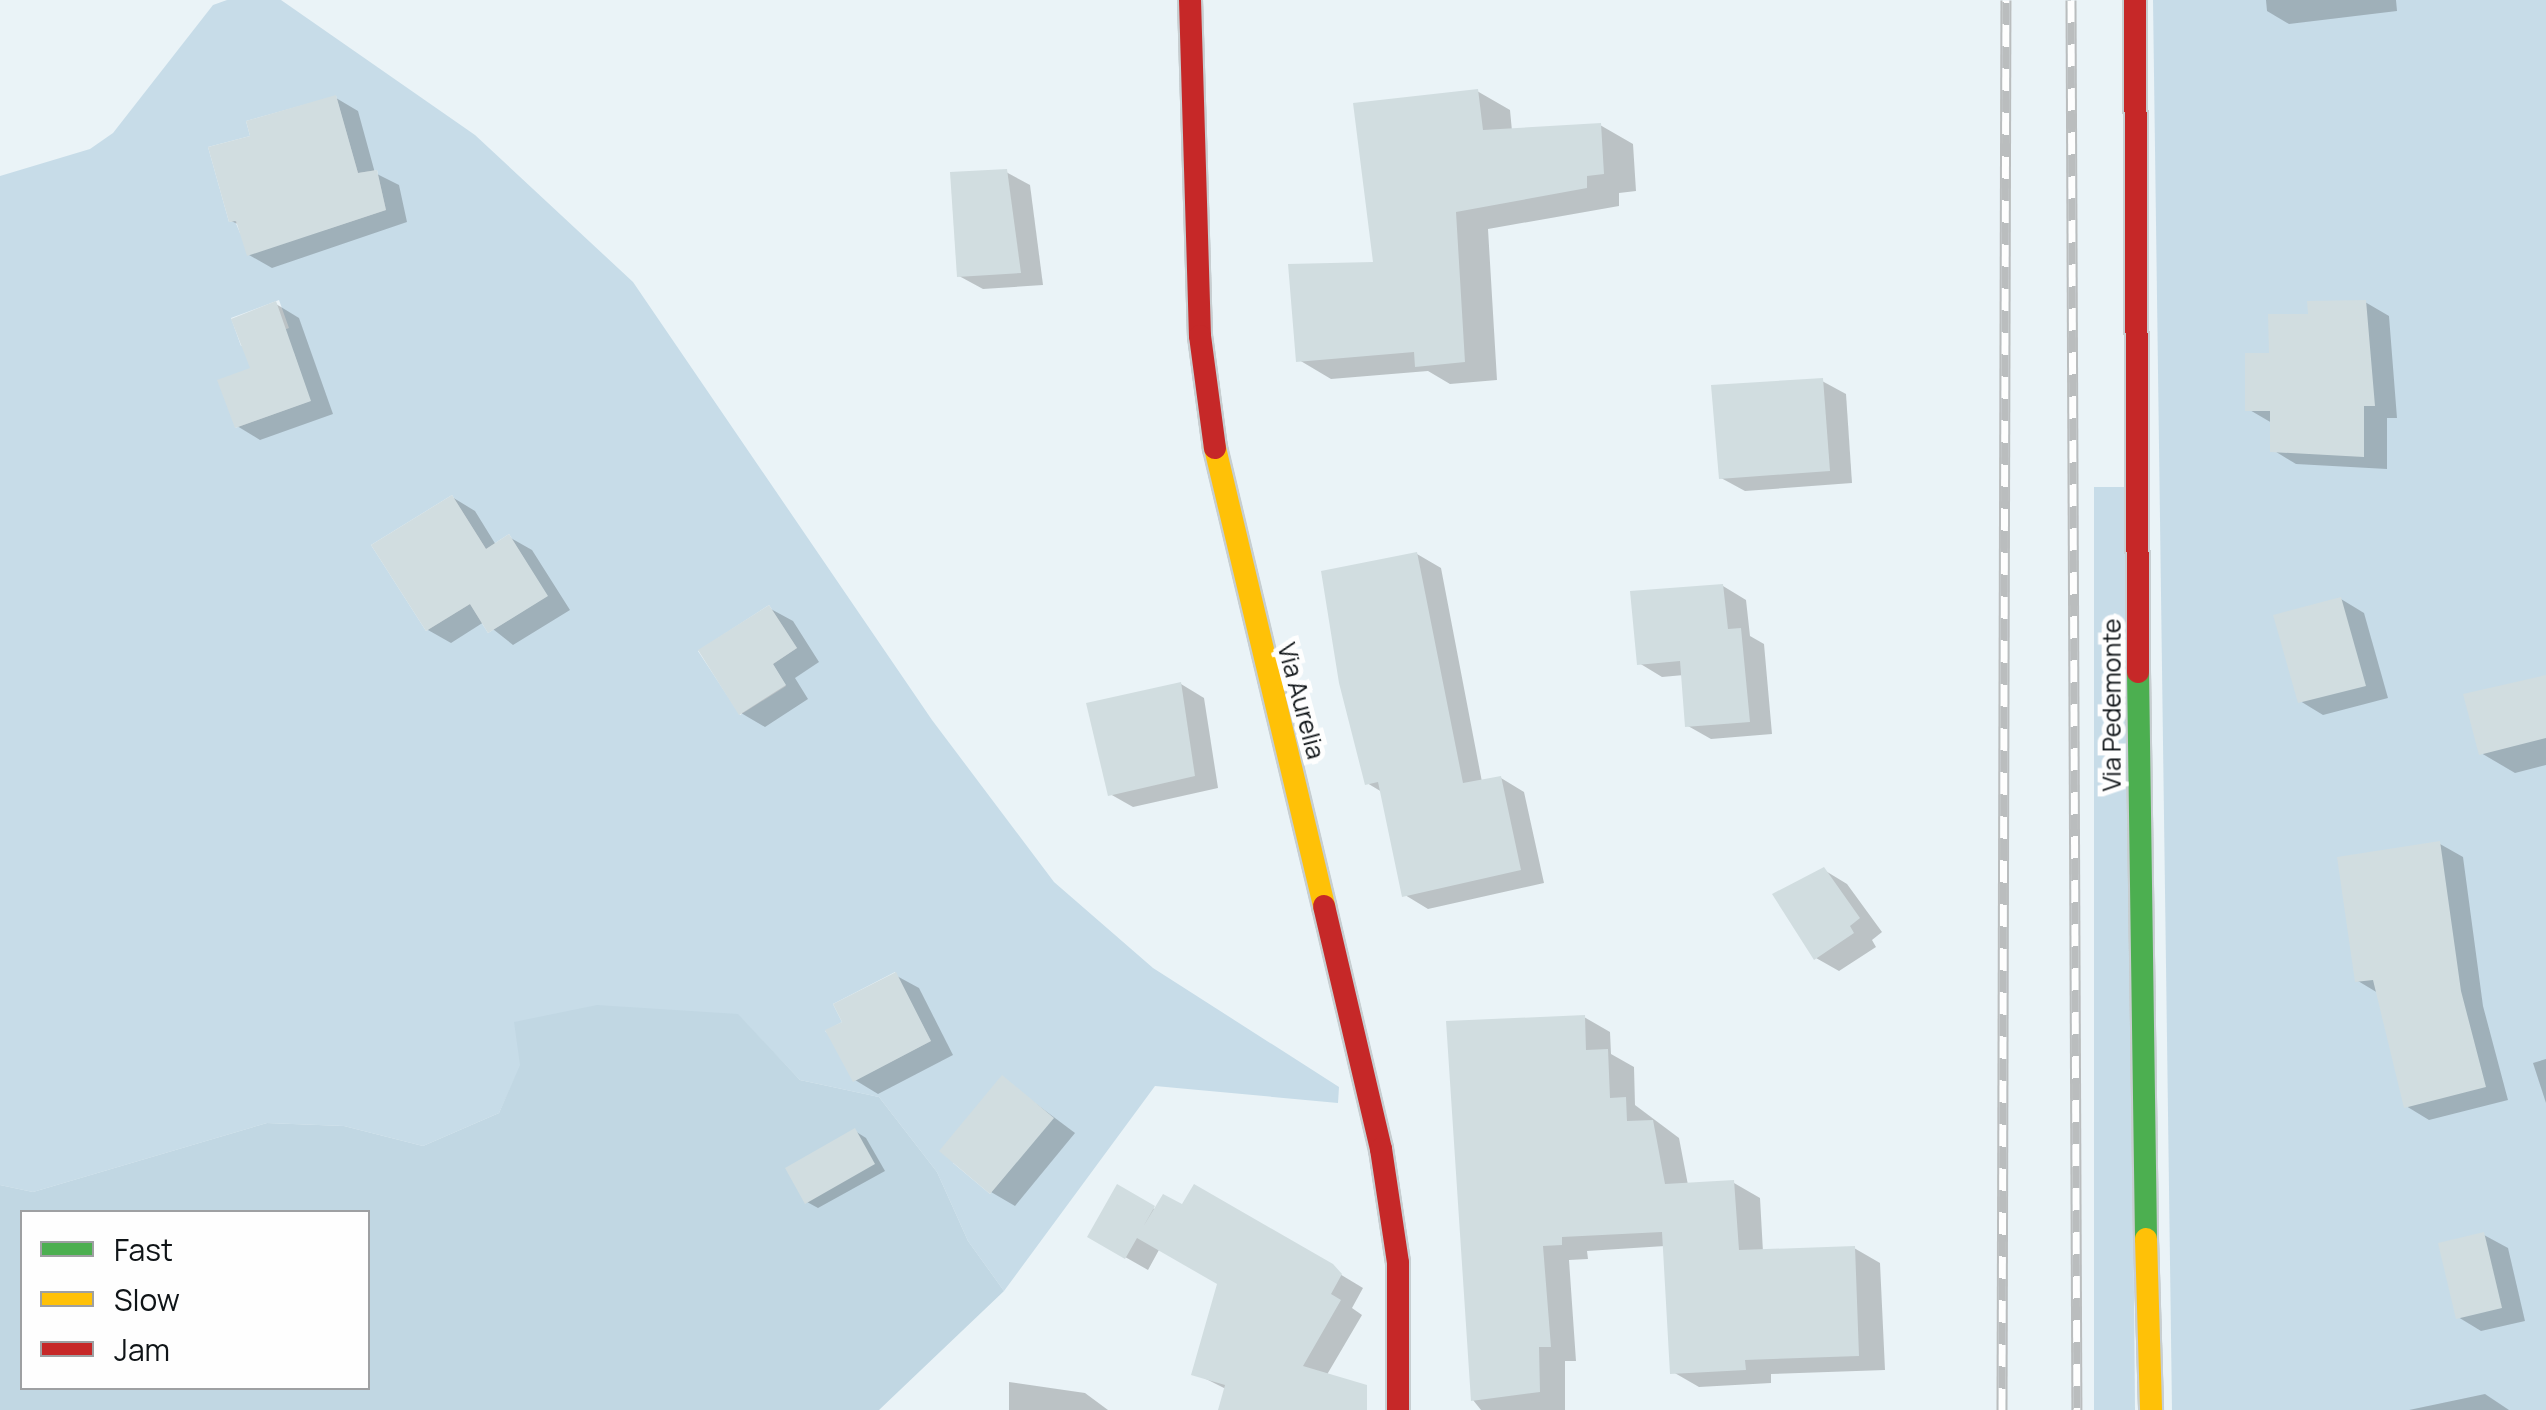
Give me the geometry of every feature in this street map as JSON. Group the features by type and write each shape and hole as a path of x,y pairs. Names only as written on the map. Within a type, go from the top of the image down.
{"main road":[{"name":"Via Aurelia","path":"1190,0 1200,336 1211,430 1381,1150 1398,1264 1398,1410"},
{"name":"Via Pedemonte","path":"2135,0 2139,1016 2151,1410"}],"shaded area":[{"path":"227,0 281,0 475,135 633,282 932,720 1054,882 1153,968 1339,1087 1338,1103 1155,1086 1004,1291 968,1241 937,1172 879,1097 800,1080 737,1014 515,1022 521,1065 499,1113 423,1146 344,1126 267,1123 33,1192 0,1185 0,176 90,149 113,133 213,5","holes":["336,96 358,173 377,170 386,210 325,230 240,233 235,221 229,222 208,147 250,136 246,121","279,300 289,328 241,346 231,318","294,353 310,401 235,428","452,495 486,549 509,534 547,596 488,633 470,604 426,631 371,545","769,605 797,648 773,664 786,686 740,715 698,651","895,972 931,1041 873,1071 825,1031 842,1022 833,1004","1053,1118 990,1194 953,1163 965,1147"]},
{"path":"2153,0 2546,0 2546,1410 2172,1410"},
{"path":"2094,487 2127,487 2135,1410 2094,1410"},
{"path":"597,1005 738,1014 800,1080 879,1097 937,1172 968,1241 1004,1291 879,1410 0,1410 0,1185 33,1192 267,1123 344,1126 423,1146 499,1113 520,1065 514,1022"}],"building":[{"path":"1478,89 1483,130 1601,123 1604,174 1587,176 1587,188 1456,212 1465,362 1415,367 1414,352 1296,362 1288,264 1373,262 1353,103"},
{"path":"336,95 358,173 377,170 386,210 247,256 236,221 229,222 208,147 250,136 246,121"},
{"path":"1007,169 1021,273 957,277 950,172"},
{"path":"2366,300 2375,406 2364,406 2364,457 2270,452 2270,411 2245,411 2245,353 2269,353 2268,314 2308,314 2307,301"},
{"path":"276,301 311,401 235,428 217,380 250,368 231,319"},
{"path":"1823,378 1830,471 1719,479 1711,385"},
{"path":"452,495 486,549 509,534 548,596 488,633 470,604 426,631 371,545"},
{"path":"1417,552 1463,783 1501,776 1521,870 1402,897 1378,782 1365,785 1339,683 1321,571"},
{"path":"1723,584 1728,629 1741,628 1750,722 1685,727 1680,661 1637,665 1630,591"},
{"path":"2341,597 2366,686 2298,703 2273,615"},
{"path":"769,605 797,648 773,664 786,685 739,715 698,650"},
{"path":"2546,675 2546,738 2479,755 2463,694"},
{"path":"1181,682 1195,776 1108,796 1086,703"},
{"path":"2440,841 2461,991 2486,1087 2404,1108 2373,980 2355,982 2337,857"},
{"path":"1824,867 1860,918 1850,926 1854,933 1814,960 1772,894"},
{"path":"896,972 931,1041 853,1082 825,1030 842,1022 833,1004"},
{"path":"1585,1015 1586,1050 1608,1049 1610,1098 1626,1097 1627,1121 1653,1120 1665,1184 1734,1180 1739,1250 1855,1246 1859,1356 1745,1360 1746,1370 1670,1374 1662,1232 1562,1237 1562,1245 1543,1246 1551,1347 1539,1347 1540,1392 1471,1401 1446,1021"},
{"path":"1002,1075 1054,1118 990,1194 939,1151"},
{"path":"855,1128 875,1164 805,1204 785,1168"},
{"path":"1117,1184 1155,1206 1143,1227 1163,1194 1182,1204 1194,1184 1333,1264 1342,1274 1331,1294 1341,1300 1303,1366 1367,1385 1367,1410 1218,1410 1225,1385 1191,1375 1217,1284 1137,1238 1125,1259 1087,1237"},
{"path":"2484,1232 2502,1308 2456,1319 2438,1243"}],"railway":[{"path":"2002,1410 2006,0"},
{"path":"2071,0 2077,1410"}],"traffic: fast":[{"path":"2138,672 2146,1239"}],"traffic: slow":[{"path":"1215,448 1324,906"},
{"path":"2146,1239 2151,1410"}],"traffic: jam":[{"path":"1190,0 1200,336 1215,448"},
{"path":"2135,0 2138,672"},
{"path":"1324,906 1381,1149 1398,1263 1398,1410"}]}
